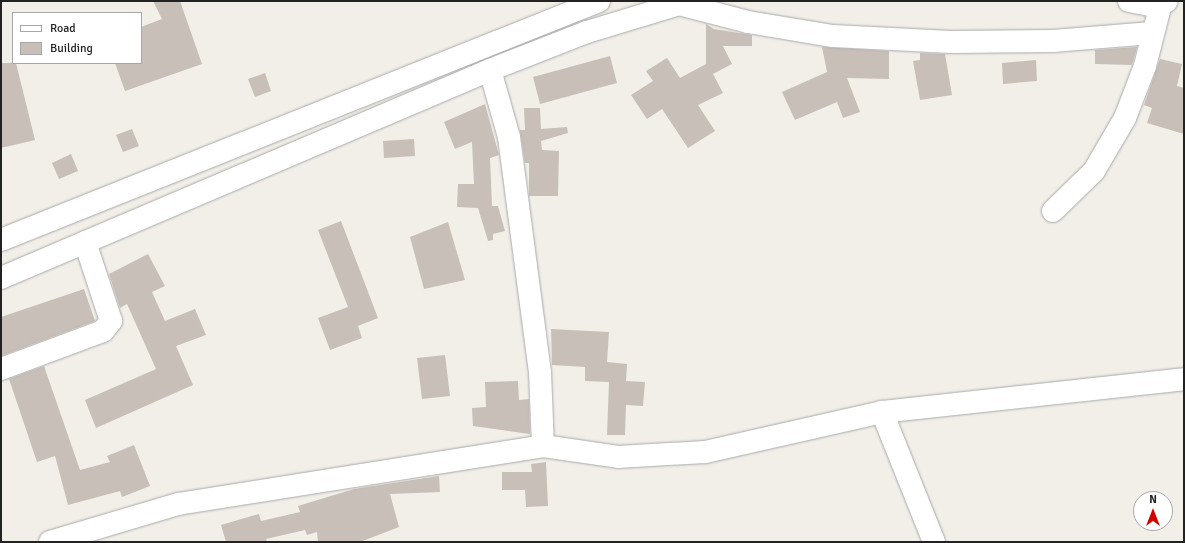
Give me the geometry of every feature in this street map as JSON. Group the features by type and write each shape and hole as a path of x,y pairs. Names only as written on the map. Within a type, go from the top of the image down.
{"street":[{"path":"1,240 599,1"},
{"path":"1053,211 1094,171 1126,118 1145,66 1152,33 1164,2 1129,1"},
{"path":"1,278 490,70 587,32 684,3 748,22 833,36 966,42 1053,41 1152,33"},
{"path":"490,70 509,137 540,372 543,446"},
{"path":"1,369 103,331 111,321 85,242"},
{"path":"50,542 178,504 543,446 618,457 706,452 882,412 1184,379"},
{"path":"882,412 934,542"}],"building":[{"path":"153,1 180,1 202,64 125,91 115,64 142,64 142,27 162,19"},
{"path":"706,24 714,29 752,35 752,46 723,46 732,64 713,74 723,93 698,105 715,131 688,148 662,109 647,119 631,95 653,81 646,71 667,58 680,78 706,64"},
{"path":"822,47 889,51 889,79 847,78 860,112 843,118 837,102 795,120 782,92 827,72"},
{"path":"1137,47 1132,65 1095,64 1095,50"},
{"path":"920,53 945,54 952,95 920,100 913,61 920,60"},
{"path":"610,56 617,83 540,104 533,77"},
{"path":"1160,59 1182,64 1177,86 1184,88 1184,134 1147,123 1152,108 1144,105"},
{"path":"1036,60 1037,81 1003,84 1002,63"},
{"path":"1,63 12,63 16,64 35,140 1,148"},
{"path":"265,73 271,91 255,97 248,79"},
{"path":"485,104 499,155 490,158 492,206 498,206 505,231 493,234 493,240 488,241 478,208 457,207 458,184 474,184 472,142 455,149 444,122"},
{"path":"524,108 540,108 541,129 567,127 568,133 541,141 542,150 559,151 558,196 529,196 529,163 525,163 520,130 525,130"},
{"path":"132,129 139,146 123,152 116,135"},
{"path":"414,139 415,156 384,158 383,141"},
{"path":"71,154 78,171 59,179 52,163"},
{"path":"341,221 378,318 358,326 362,338 330,350 318,318 348,307 318,230"},
{"path":"448,222 465,280 424,289 410,237"},
{"path":"148,254 165,286 152,292 165,321 195,309 206,335 176,346 193,385 96,428 85,400 156,369 127,304 120,308 109,274"},
{"path":"84,289 95,321 1,356 1,317"},
{"path":"551,329 609,332 607,362 627,364 626,381 645,382 643,406 626,405 625,435 607,435 609,382 585,381 585,367 552,365"},
{"path":"445,355 450,396 422,399 417,358"},
{"path":"44,366 80,470 110,462 107,456 134,445 150,486 122,497 120,491 68,505 55,456 37,462 9,379"},
{"path":"518,381 519,400 529,399 530,434 473,426 472,408 486,407 485,382"},
{"path":"546,462 548,506 526,507 525,490 502,490 502,472 532,472 531,464"},
{"path":"439,476 440,492 390,494 399,527 360,542 318,542 317,532 307,535 305,530 266,539 267,542 226,542 221,525 259,514 261,521 300,512 298,506 354,489"}]}
